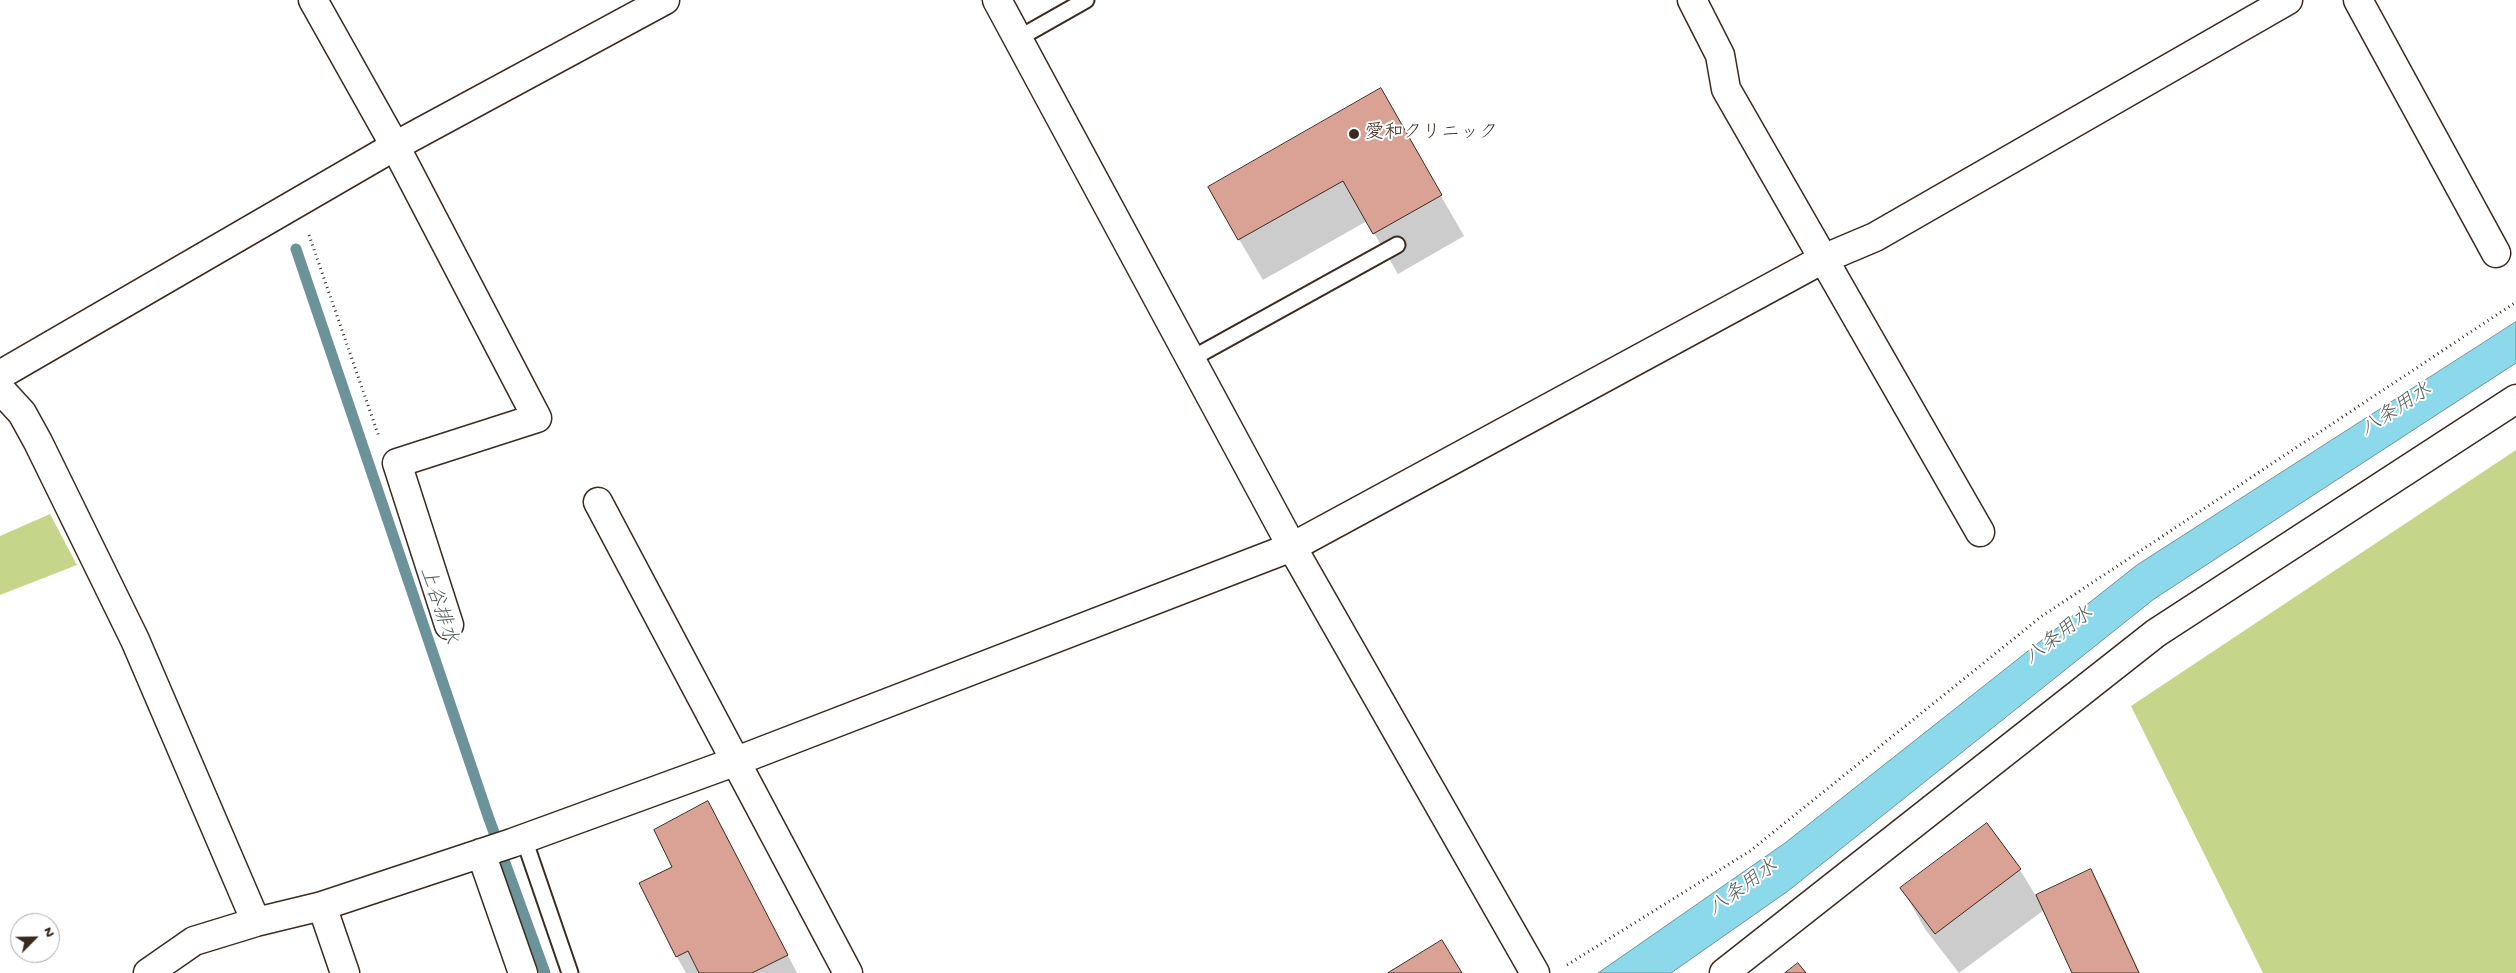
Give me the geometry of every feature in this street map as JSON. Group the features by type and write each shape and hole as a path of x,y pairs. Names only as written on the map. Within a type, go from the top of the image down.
{"street":[{"path":"313,0 395,146 537,418 396,463 449,625"},
{"path":"0,375 395,146 665,0"},
{"path":"997,0 1292,547 1534,973"},
{"path":"1692,0 1720,55 1726,89 1980,532"},
{"path":"148,973 194,941 256,922 322,906 502,846 734,762 1292,547 1823,259 1875,237 2288,0"},
{"path":"2358,0 2496,253"},
{"path":"0,388 22,414 38,442 130,632 256,922"},
{"path":"1724,973 2156,633 2516,399"},
{"path":"598,502 734,762 848,973"},
{"path":"502,846 523,973"},
{"path":"322,906 345,973"}],"lane":[{"path":"1018,38 1086,0"},
{"path":"1191,359 1397,245"},
{"path":"502,846 570,973"}],"path":[{"path":"297,202 385,454 396,463"},
{"path":"1562,968 1750,851 2042,616 2516,302"}],"green space":[{"path":"2516,450 2516,973 2263,973 2131,706"},
{"path":"50,514 77,565 0,595 0,536"}],"water":[{"name":"八条用水","path":"2516,322 2516,363 2154,599 1788,891 1671,973 1598,973 1785,843 2137,565"}],"building":[{"name":"愛和クリニック","path":"1381,88 1442,195 1373,234 1343,181 1238,240 1208,187"},
{"path":"708,801 788,955 752,973 699,973 688,951 676,957 639,883 672,867 654,830"},
{"path":"1987,823 2021,869 1935,934 1900,888"},
{"path":"2091,869 2139,973 2072,973 2036,895"},
{"path":"1442,940 1462,973 1388,973"},
{"path":"1798,963 1806,973 1785,973"}],"waterway":[{"name":"上谷排水","path":"296,249 488,816 545,973"}],"place":[{"name":"愛和クリニック","path":"1354,134"}]}
